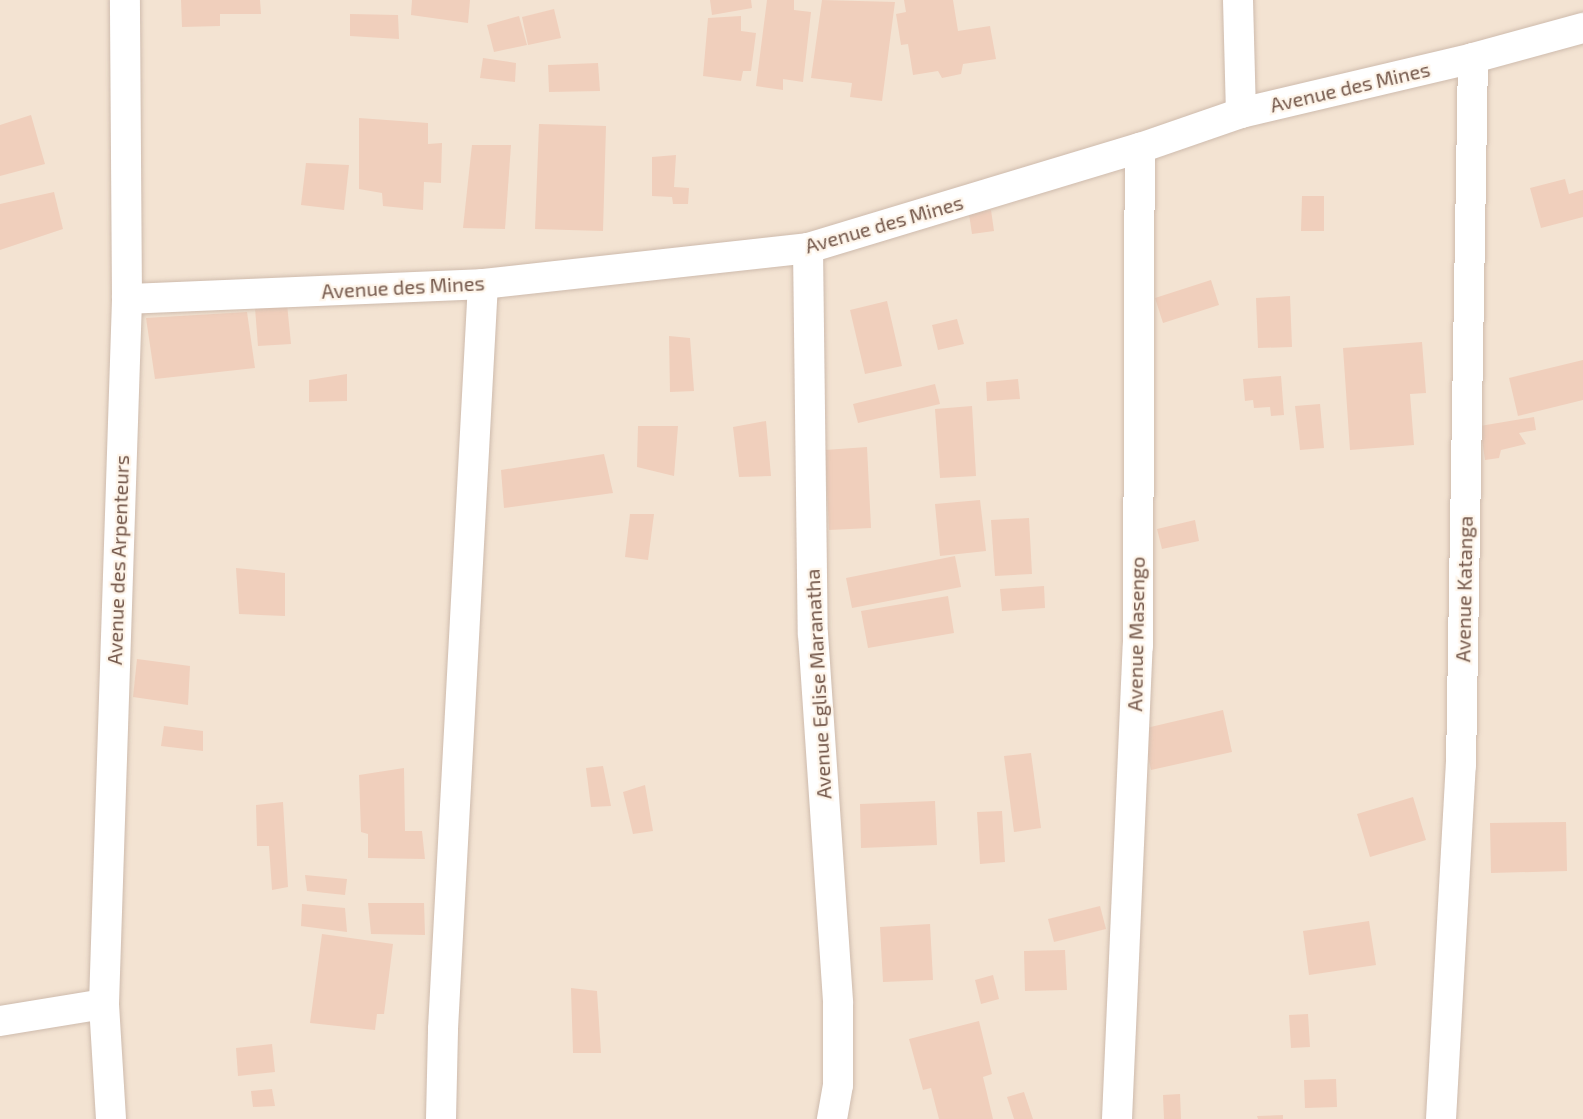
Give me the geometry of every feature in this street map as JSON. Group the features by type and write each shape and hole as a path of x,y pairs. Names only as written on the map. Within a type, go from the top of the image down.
{"street":[{"name":"Avenue des Arpenteurs","path":"111,1119 104,1004 127,298 124,0"},
{"path":"1238,0 1241,113"},
{"name":"Avenue des Mines","path":"127,298 483,284 808,248 1140,148 1241,113 1473,58 1583,28"},
{"name":"Avenue Katanga","path":"1441,1119 1461,766 1473,58"},
{"name":"Avenue Masengo","path":"1117,1119 1138,647 1140,148"},
{"name":"Avenue Eglise Maranatha","path":"808,248 813,634 838,1003 838,1085 832,1119"},
{"path":"441,1119 443,1029 483,284"},
{"path":"0,1021 104,1004"}],"shaded area":[{"path":"0,0 1583,0 1583,1119 0,1119"}],"building":[{"path":"181,0 260,0 261,14 220,14 220,26 182,27"},
{"path":"412,0 470,0 468,23 411,15"},
{"path":"710,0 751,0 752,8 712,15"},
{"path":"767,0 794,0 794,10 811,12 803,82 783,79 783,90 756,86"},
{"path":"822,0 895,2 882,101 850,97 852,83 811,78"},
{"path":"904,0 953,0 958,31 990,26 996,59 963,64 961,74 942,78 938,71 913,75 908,44 901,45 896,14 906,12"},
{"path":"554,9 561,38 528,45 522,17"},
{"path":"350,14 398,15 399,39 350,36"},
{"path":"519,16 527,45 494,52 487,25"},
{"path":"741,16 741,31 756,33 751,71 743,71 741,81 703,76 708,18"},
{"path":"483,58 516,63 515,82 480,78"},
{"path":"598,63 600,91 549,92 548,65"},
{"path":"31,115 45,164 0,176 0,125"},
{"path":"359,118 428,123 428,144 442,143 441,183 424,182 423,210 383,206 382,193 359,189"},
{"path":"539,124 606,126 603,231 535,229"},
{"path":"472,145 511,145 505,229 463,228"},
{"path":"676,155 674,187 689,188 688,204 673,204 672,197 652,196 652,157"},
{"path":"306,163 349,165 344,210 301,205"},
{"path":"1565,179 1569,194 1583,190 1583,217 1541,228 1530,188"},
{"path":"54,192 63,229 0,250 0,204"},
{"path":"1302,196 1324,196 1324,231 1301,231"},
{"path":"991,210 994,231 972,234 969,214"},
{"path":"1211,280 1219,305 1163,323 1155,298"},
{"path":"1290,296 1292,347 1258,348 1256,298"},
{"path":"887,301 902,366 865,374 850,310"},
{"path":"287,304 291,344 258,346 255,308"},
{"path":"247,312 255,368 155,379 146,318"},
{"path":"957,319 964,344 938,350 932,325"},
{"path":"669,336 690,338 694,391 670,392"},
{"path":"1422,342 1426,393 1410,394 1414,445 1350,450 1343,348"},
{"path":"1583,360 1583,400 1518,416 1509,378"},
{"path":"347,374 347,401 309,402 309,380"},
{"path":"1281,376 1284,415 1271,416 1270,407 1254,408 1253,400 1245,401 1243,379"},
{"path":"1018,379 1020,399 987,401 986,382"},
{"path":"935,384 940,404 858,423 853,404"},
{"path":"1320,404 1324,448 1300,450 1295,406"},
{"path":"972,406 976,476 940,478 935,409"},
{"path":"1534,417 1536,430 1519,433 1526,444 1501,450 1499,458 1485,460 1480,426"},
{"path":"766,421 771,476 739,477 733,427"},
{"path":"638,426 678,426 674,476 637,467"},
{"path":"867,447 871,528 829,530 825,450"},
{"path":"604,454 613,493 504,508 501,470"},
{"path":"980,500 986,551 940,556 935,504"},
{"path":"630,514 654,514 648,560 625,557"},
{"path":"1029,518 1032,574 995,576 991,520"},
{"path":"1195,520 1199,541 1162,549 1157,529"},
{"path":"955,556 961,587 852,608 846,578"},
{"path":"236,568 285,573 285,616 239,614"},
{"path":"1044,586 1045,608 1002,611 1000,589"},
{"path":"948,596 954,633 868,648 861,611"},
{"path":"137,659 190,666 188,705 133,697"},
{"path":"1223,710 1232,752 1151,770 1142,729"},
{"path":"164,726 203,731 203,751 161,746"},
{"path":"1031,753 1041,828 1014,832 1004,756"},
{"path":"603,766 611,806 591,807 586,768"},
{"path":"404,768 405,831 422,831 425,859 368,858 368,834 361,832 359,775"},
{"path":"645,785 653,831 633,834 623,792"},
{"path":"1413,797 1426,840 1370,857 1357,814"},
{"path":"935,801 937,845 861,848 860,804"},
{"path":"283,802 288,887 272,890 269,846 257,846 256,805"},
{"path":"1002,811 1005,862 980,864 977,812"},
{"path":"1566,822 1567,871 1491,873 1490,823"},
{"path":"305,875 347,879 345,895 307,891"},
{"path":"368,903 424,903 425,935 371,934"},
{"path":"302,904 345,908 347,932 301,926"},
{"path":"1100,906 1106,929 1054,942 1048,919"},
{"path":"1369,921 1376,965 1309,975 1303,931"},
{"path":"930,924 933,980 883,982 880,927"},
{"path":"322,934 393,944 384,1014 377,1014 375,1030 310,1023"},
{"path":"1065,950 1067,990 1025,991 1024,951"},
{"path":"993,975 999,999 981,1004 975,980"},
{"path":"571,988 597,991 601,1053 573,1053"},
{"path":"1308,1014 1310,1047 1291,1048 1289,1015"},
{"path":"979,1021 992,1074 983,1077 993,1119 939,1119 931,1088 923,1090 909,1039"},
{"path":"272,1044 275,1072 238,1076 236,1048"},
{"path":"1336,1079 1337,1107 1305,1108 1304,1080"},
{"path":"272,1089 275,1106 253,1107 251,1091"},
{"path":"1024,1092 1033,1119 1014,1119 1007,1097"},
{"path":"1180,1094 1181,1119 1164,1119 1163,1095"},
{"path":"1283,1115 1283,1119 1258,1119 1257,1116"}]}
